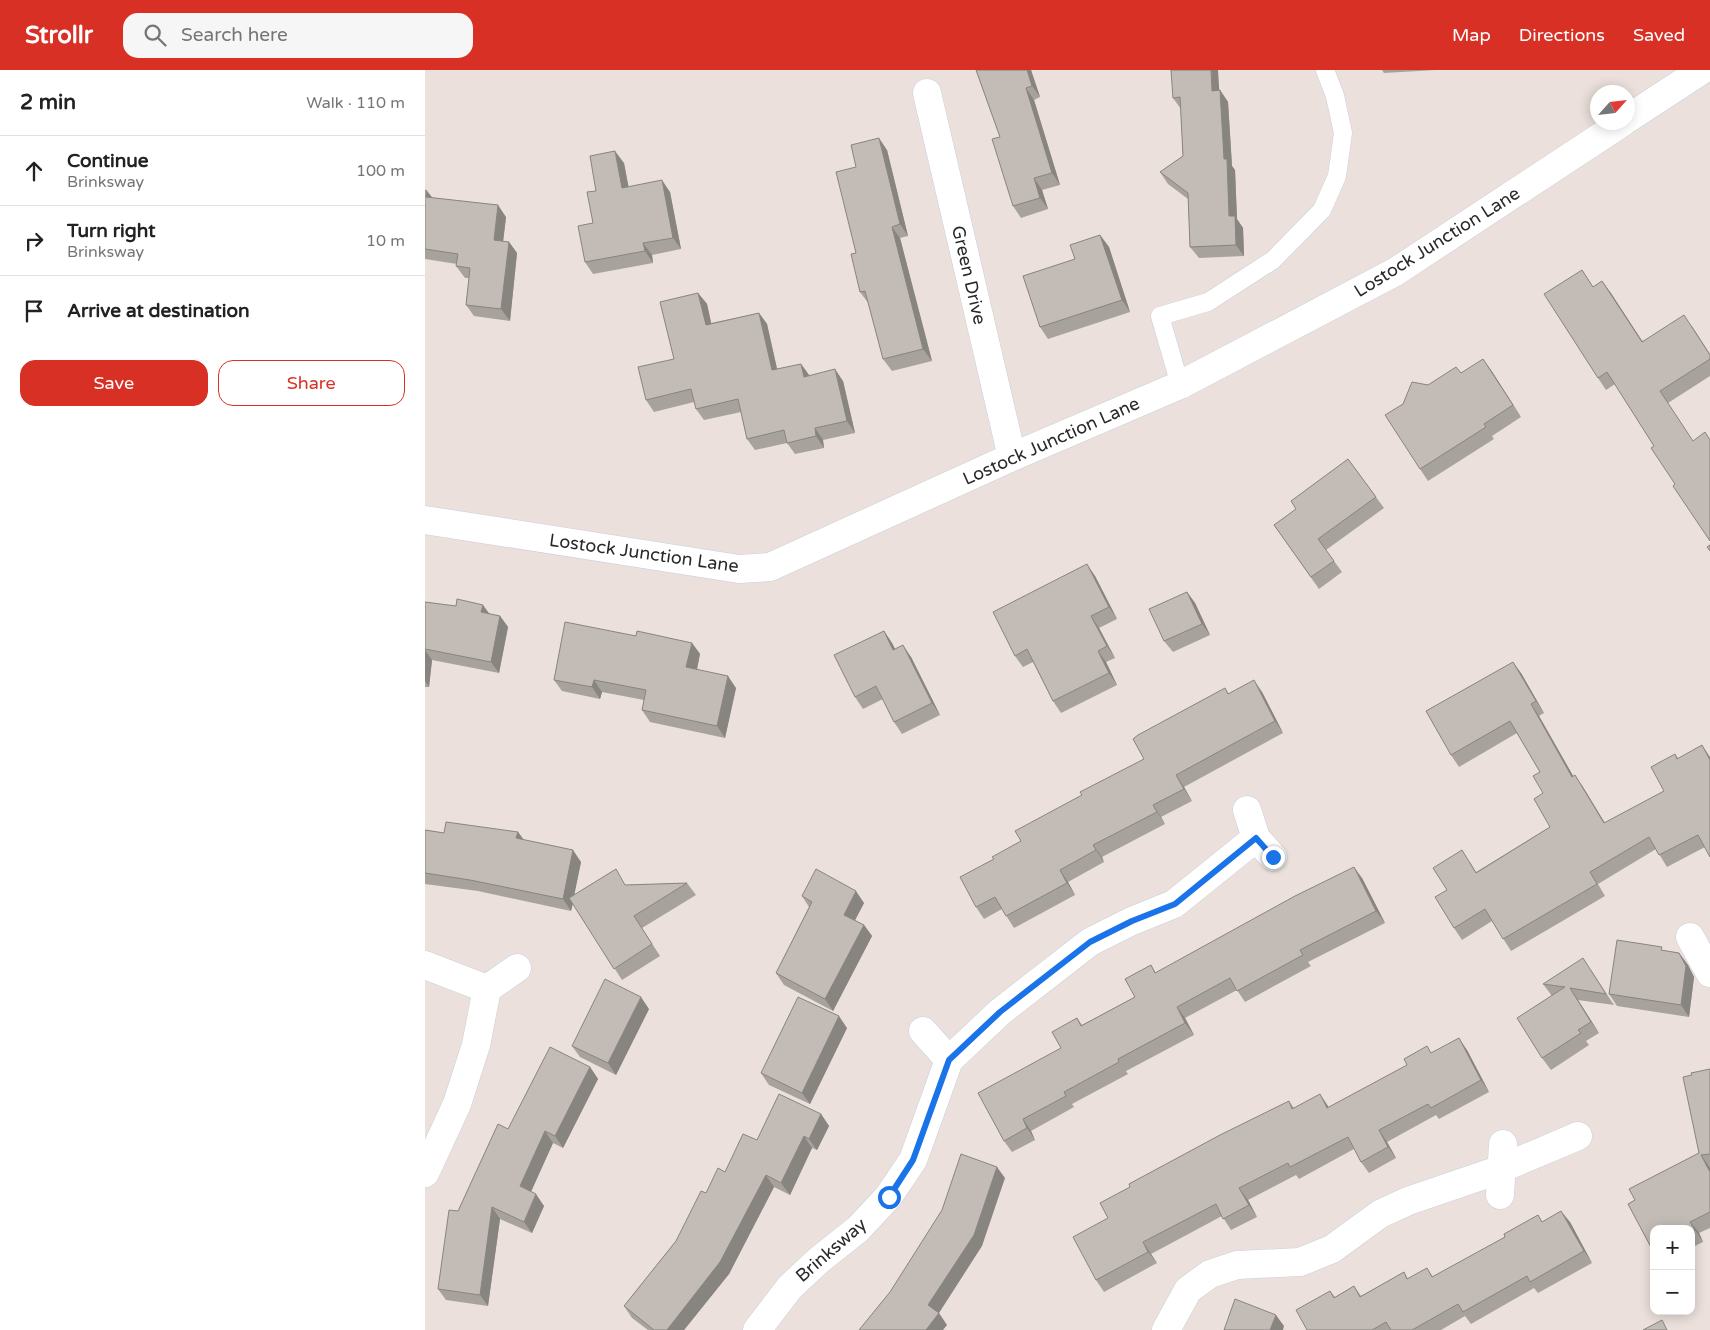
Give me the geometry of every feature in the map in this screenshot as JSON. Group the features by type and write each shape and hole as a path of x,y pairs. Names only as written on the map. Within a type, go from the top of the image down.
{"street":[{"path":"1635,115 1702,70"},
{"name":"Green Drive","path":"927,93 1012,457"},
{"name":"Lostock Junction Lane","path":"425,520 739,569 770,567 1012,457 1179,385 1395,272 1611,130"},
{"name":"Brinksway","path":"757,1330 789,1287 858,1229 889,1197 913,1160 949,1060 1000,1012 1090,942 1132,921 1175,904 1264,847 1247,810"},
{"path":"1690,937 1710,973"},
{"path":"425,965 487,989"},
{"path":"425,1173 457,1104 475,1045 487,989 517,968"},
{"path":"923,1031 949,1060"},
{"path":"1166,1330 1188,1290 1210,1274 1237,1265 1300,1262 1331,1250 1380,1214 1408,1201 1502,1169 1578,1136"}],"lane":[{"path":"1179,385 1160,316 1208,302 1273,260 1322,210 1337,176 1343,133 1335,96 1325,70"}],"building":[{"path":"976,70 1027,70 1032,86 1026,88 1052,173 1034,178 1040,198 1013,206 992,139 1000,137"},
{"path":"1171,70 1211,70 1212,91 1220,90 1224,159 1227,159 1229,216 1235,216 1236,245 1190,247 1188,193 1160,172 1183,156 1180,97 1173,98"},
{"path":"879,138 900,224 892,227 923,349 883,359 865,291 860,292 851,254 856,253 836,172 856,167 851,145"},
{"path":"615,151 622,188 662,180 673,238 643,243 645,251 585,262 578,226 593,223 587,192 596,191 590,156"},
{"path":"425,190 427,191 426,197 498,205 494,240 509,242 501,309 466,305 470,268 456,266 458,254 425,249"},
{"path":"1100,235 1122,300 1040,327 1023,276 1075,259 1070,245"},
{"path":"1582,270 1593,287 1602,281 1642,342 1684,315 1710,355 1710,359 1660,391 1693,441 1705,432 1710,440 1710,541 1673,486 1675,484 1651,448 1654,446 1607,372 1598,378 1544,294"},
{"path":"698,293 706,325 759,313 772,370 801,364 804,377 835,369 847,421 815,428 816,436 787,443 784,430 747,439 738,399 696,409 691,389 646,400 638,367 674,359 660,302"},
{"path":"1483,359 1513,405 1484,424 1486,427 1420,469 1385,415 1403,404 1412,382 1428,385 1456,367 1461,373"},
{"path":"1348,459 1376,497 1318,539 1334,561 1311,577 1274,525 1296,509 1291,501"},
{"path":"1087,564 1109,607 1091,616 1107,646 1098,651 1109,673 1053,701 1027,649 1015,656 993,612"},
{"path":"1187,592 1202,624 1164,641 1149,609"},
{"path":"457,599 483,605 481,612 500,616 491,662 425,649 425,602 456,606"},
{"path":"565,622 636,636 637,631 692,643 686,667 728,676 717,726 642,710 646,690 594,680 592,687 554,680"},
{"path":"884,631 893,650 903,645 932,703 894,722 876,686 855,697 834,655"},
{"path":"1513,662 1536,701 1531,704 1572,777 1575,775 1604,823 1664,791 1651,767 1675,754 1677,759 1702,745 1710,760 1710,857 1698,835 1659,855 1649,837 1590,872 1597,884 1503,939 1485,909 1454,928 1435,897 1447,890 1433,868 1462,850 1476,873 1550,827 1534,799 1543,793 1533,776 1540,772 1510,721 1451,755 1426,711"},
{"path":"1254,680 1275,721 1176,775 1184,789 1153,805 1157,812 1093,845 1096,850 1060,870 1067,883 1006,916 995,897 976,907 960,877 994,859 992,857 1021,841 1015,831 1082,795 1080,792 1144,759 1133,739 1138,735 1225,688 1228,694"},
{"path":"446,822 518,832 516,838 573,850 563,899 425,873 425,830 444,833"},
{"path":"1354,867 1376,911 1300,950 1303,955 1237,991 1230,978 1177,1007 1185,1023 1118,1059 1119,1062 1064,1092 1066,1096 1023,1119 1027,1128 1004,1141 978,1093 1061,1048 1052,1032 1077,1018 1081,1026 1135,997 1125,979 1151,965 1155,973 1295,896"},
{"path":"616,869 625,885 687,883 634,916 652,944 614,969 569,898"},
{"path":"816,869 856,891 844,915 864,925 825,999 776,973 812,902 802,896"},
{"path":"1617,940 1662,947 1661,950 1679,953 1686,966 1681,1005 1609,994"},
{"path":"1583,958 1606,994 1570,988 1591,1022 1578,1030 1581,1033 1542,1058 1517,1018 1565,987 1543,984"},
{"path":"605,979 641,997 608,1063 572,1046"},
{"path":"798,997 839,1016 802,1093 761,1073"},
{"path":"1459,1038 1481,1080 1431,1108 1428,1104 1379,1130 1388,1147 1361,1162 1348,1137 1290,1167 1288,1163 1239,1188 1249,1205 1223,1219 1216,1204 1143,1242 1148,1252 1096,1280 1073,1237 1108,1218 1100,1203 1130,1187 1129,1184 1220,1135 1289,1101 1292,1109 1320,1094 1327,1108 1407,1065 1404,1059 1427,1046 1431,1053"},
{"path":"550,1047 590,1067 555,1136 545,1131 520,1186 536,1194 524,1222 492,1207 480,1295 438,1289 449,1210 458,1211 498,1124 508,1129"},
{"path":"1710,1069 1710,1154 1701,1155 1710,1172 1710,1212 1690,1222 1692,1225 1650,1225 1650,1245 1628,1204 1635,1200 1629,1189 1699,1153 1683,1077 1692,1075 1691,1073"},
{"path":"779,1094 821,1114 809,1139 804,1136 781,1183 766,1175 720,1262 667,1330 654,1330 624,1306 676,1241 701,1191 706,1193 718,1168 725,1172 743,1134 757,1140"},
{"path":"961,1154 997,1167 974,1235 928,1305 939,1313 926,1330 859,1330 890,1292 942,1210"},
{"path":"1561,1211 1584,1251 1530,1282 1527,1276 1463,1312 1458,1304 1412,1330 1391,1330 1386,1322 1372,1330 1307,1330 1296,1310 1330,1291 1334,1298 1354,1286 1360,1297 1404,1272 1407,1279 1427,1268 1432,1277 1505,1237 1504,1234 1538,1215 1542,1222"},
{"path":"1235,1299 1276,1315 1270,1330 1224,1330"},
{"path":"1662,1320 1667,1330 1643,1330"}],"route":[{"path":"889,1197 913,1160 949,1060 1000,1012 1090,942 1132,921 1175,904 1256,838 1273,857"}]}
